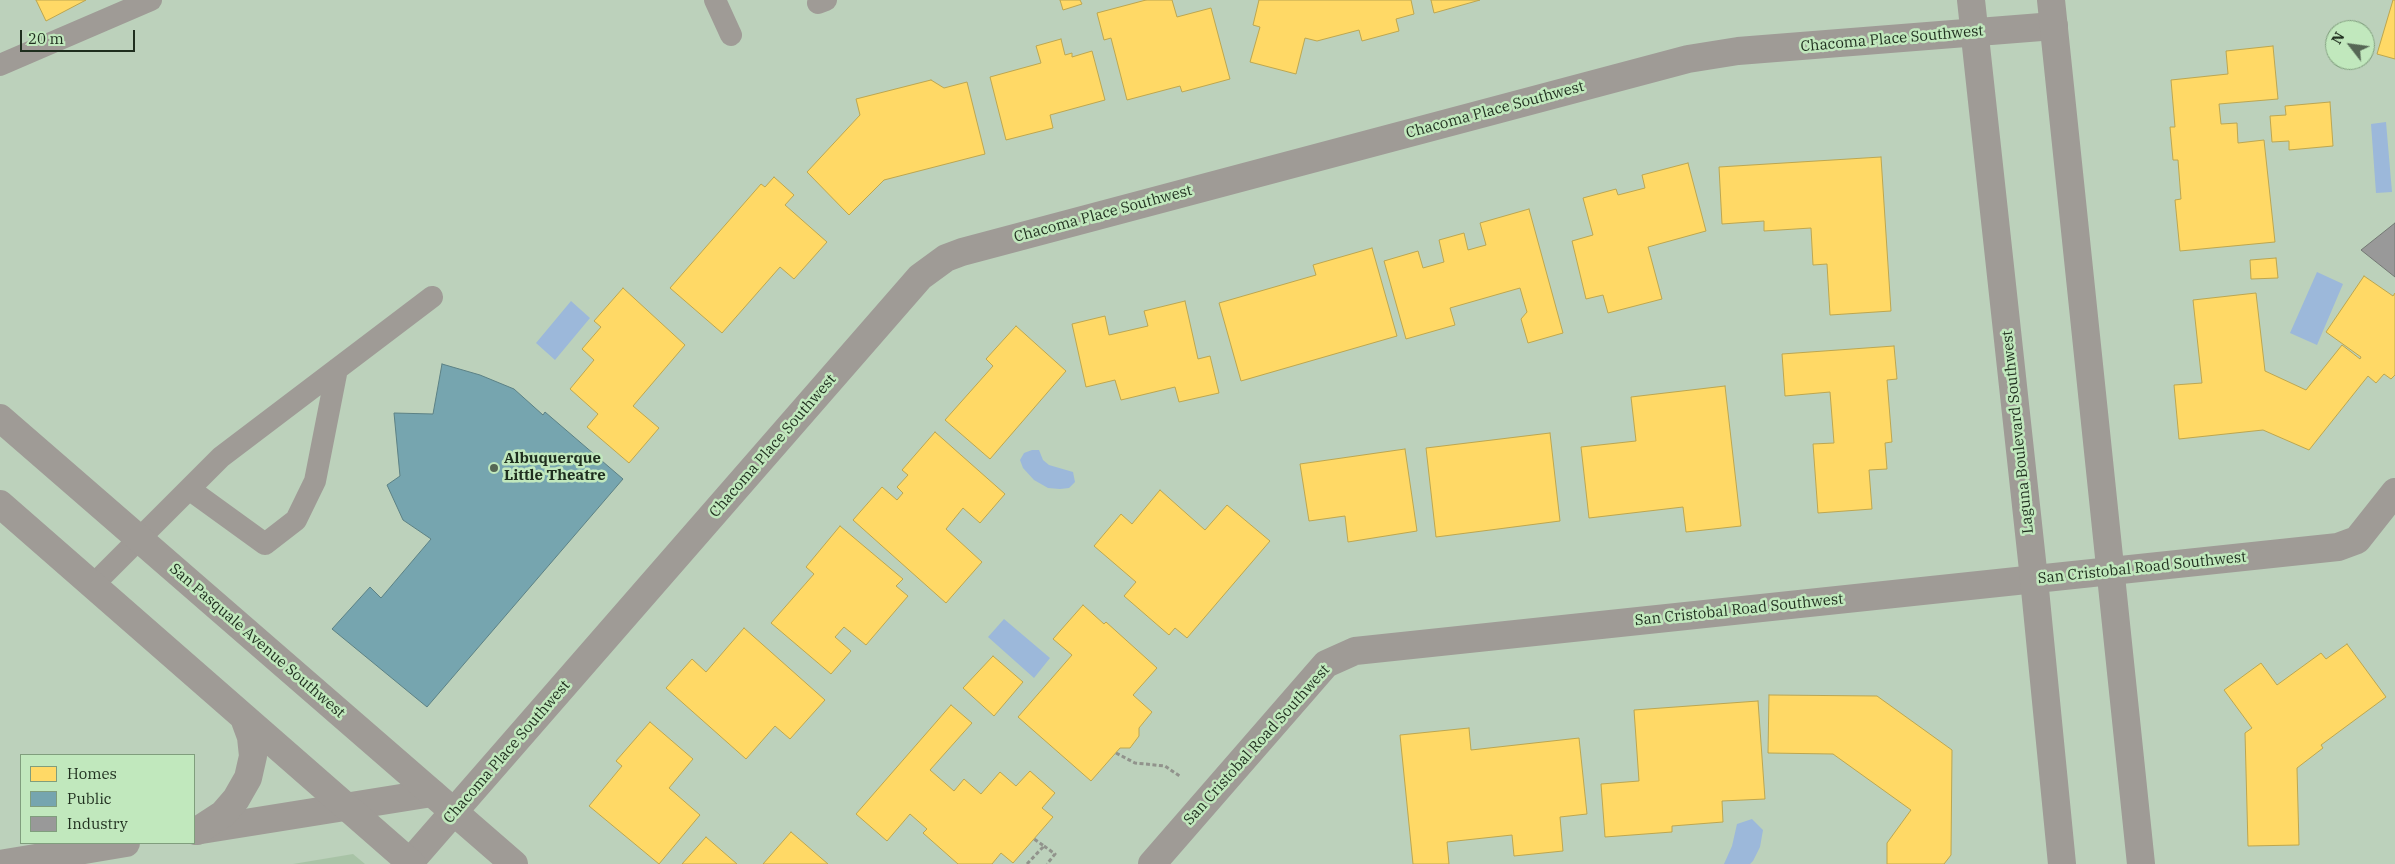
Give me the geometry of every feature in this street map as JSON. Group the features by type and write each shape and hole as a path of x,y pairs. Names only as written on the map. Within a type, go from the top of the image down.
{"street":[{"name":"Laguna Boulevard Southwest","path":"1971,0 2034,579 2062,864"},
{"name":"Chacoma Place Southwest","path":"411,863 920,277 946,258 962,252 1688,59 1738,51 1974,32 2052,13"},
{"path":"2052,13 2141,864"},
{"name":"San Pasquale Avenue Southwest","path":"0,418 514,864"},
{"name":"San Cristobal Road Southwest","path":"1152,864 1326,664 1356,651 2348,545 2357,540 2395,492"},
{"path":"0,504 411,863"},
{"path":"195,831 223,814 236,799 248,778 253,756 251,737 244,718"},
{"name":"Chacoma Place Southwest","path":"195,831 432,793"},
{"path":"0,864 120,844"}],"lane":[{"path":"0,65 151,0"},
{"path":"715,0 731,35"},
{"path":"93,585 221,457 432,296"},
{"path":"189,489 265,544 296,520 314,481 337,370"}],"path":[{"path":"1116,753 1135,763 1165,766 1181,777"},
{"path":"1034,839 1055,854 1047,864"},
{"path":"1028,864 1044,846"}],"green space":[{"path":"353,854 365,864 293,864"}],"water":[{"path":"2386,122 2392,192 2376,193 2371,124"},
{"path":"2317,272 2343,284 2317,345 2290,333"},
{"path":"571,301 590,318 555,360 536,343"},
{"path":"1039,450 1043,460 1049,465 1073,472 1075,482 1069,488 1060,489 1048,488 1034,480 1023,468 1020,460 1024,453"},
{"path":"1004,619 1050,658 1034,678 988,637"},
{"path":"1752,819 1763,830 1760,847 1753,861 1750,864 1724,864 1732,846 1737,824"}],"building: Homes":[{"path":"36,0 86,0 46,21"},
{"path":"1060,0 1080,0 1082,4 1063,10"},
{"path":"1146,0 1172,0 1177,17 1211,8 1230,79 1182,92 1180,86 1127,100 1111,38 1104,40 1097,13"},
{"path":"1259,0 1411,0 1414,14 1396,19 1399,31 1362,41 1359,30 1317,41 1305,38 1296,74 1250,62 1260,27 1253,25"},
{"path":"1431,0 1480,0 1434,13"},
{"path":"2393,0 2395,0 2395,59 2377,54"},
{"path":"1061,39 1065,55 1072,53 1072,57 1092,51 1105,100 1050,115 1053,128 1006,140 990,77 1041,63 1036,46"},
{"path":"2273,46 2278,99 2219,104 2221,124 2237,123 2238,143 2264,140 2275,242 2180,251 2175,200 2181,199 2178,160 2173,160 2170,127 2175,127 2171,80 2228,74 2226,51"},
{"path":"931,80 944,88 967,82 985,154 884,180 849,215 807,172 860,115 856,99"},
{"path":"2330,102 2333,146 2289,150 2289,141 2272,142 2270,116 2286,115 2285,106"},
{"path":"1881,157 1891,311 1830,315 1827,264 1813,265 1811,228 1764,231 1764,221 1722,224 1719,167"},
{"path":"1688,163 1706,231 1648,247 1662,299 1608,313 1603,295 1586,299 1572,241 1593,235 1583,198 1616,189 1618,195 1645,188 1642,175"},
{"path":"774,177 794,195 785,205 827,242 794,279 780,267 722,333 670,288 761,184 765,187"},
{"path":"1529,209 1563,333 1528,343 1521,319 1527,312 1520,288 1450,308 1455,325 1406,339 1384,261 1418,251 1423,268 1444,262 1439,240 1464,233 1468,250 1486,245 1480,223"},
{"path":"1372,248 1397,336 1241,381 1219,303 1316,275 1313,265"},
{"path":"2276,258 2278,278 2251,279 2250,260"},
{"path":"2364,276 2393,296 2395,293 2395,375 2391,379 2384,374 2376,383 2368,376 2309,450 2263,430 2179,439 2174,385 2202,383 2193,300 2256,293 2265,371 2306,390 2342,345 2360,359 2361,357 2326,332"},
{"path":"623,288 685,345 633,406 659,428 629,463 587,427 598,414 570,389 594,360 582,349 601,327 594,321"},
{"path":"1185,301 1198,359 1210,356 1219,393 1179,402 1175,387 1121,400 1115,380 1086,387 1072,324 1105,316 1109,335 1148,326 1144,311"},
{"path":"1016,326 1066,371 990,459 945,420 993,366 986,359"},
{"path":"1894,346 1897,379 1887,380 1892,442 1885,443 1887,469 1869,470 1872,509 1818,513 1813,444 1834,443 1830,392 1785,396 1782,354"},
{"path":"1725,386 1741,526 1686,532 1683,507 1589,518 1581,447 1636,441 1631,397"},
{"path":"935,432 1005,494 980,523 963,508 946,529 982,562 946,603 853,520 882,487 897,500 903,493 897,487 908,475 902,470"},
{"path":"1550,433 1560,521 1436,537 1426,448"},
{"path":"1405,449 1417,531 1348,542 1345,516 1309,521 1300,464"},
{"path":"1160,490 1205,530 1227,505 1270,541 1187,638 1175,628 1169,635 1124,596 1136,582 1094,546 1121,514 1132,524"},
{"path":"840,526 903,579 896,586 908,596 866,645 844,627 835,637 851,651 831,674 771,623 814,574 806,567"},
{"path":"1083,605 1104,624 1106,622 1157,668 1133,695 1152,712 1139,728 1139,736 1130,748 1120,748 1091,781 1018,717 1072,655 1053,639"},
{"path":"744,628 825,700 790,739 775,726 746,759 666,688 692,659 706,672"},
{"path":"2347,644 2386,697 2321,745 2323,748 2297,768 2299,845 2248,846 2245,733 2252,728 2224,690 2261,663 2277,685 2321,653 2326,659"},
{"path":"993,656 1023,682 994,716 963,688"},
{"path":"1769,695 1877,696 1952,750 1951,855 1944,864 1887,864 1887,843 1911,810 1833,754 1768,753"},
{"path":"1758,701 1765,799 1722,801 1723,822 1672,826 1672,832 1605,837 1601,784 1639,781 1634,710"},
{"path":"951,705 972,723 930,770 954,791 964,779 981,794 1000,772 1016,786 1030,771 1055,793 1042,808 1053,817 1013,863 1001,853 992,864 958,864 923,833 927,829 910,814 887,841 856,814"},
{"path":"650,722 693,759 669,788 700,815 659,864 589,806 622,766 616,761"},
{"path":"1469,728 1471,750 1579,738 1587,814 1560,817 1563,851 1514,856 1512,835 1447,842 1449,864 1413,864 1400,735"},
{"path":"791,832 828,864 763,864"},
{"path":"706,837 737,864 682,864"}],"building: Public":[{"path":"442,364 480,375 514,389 543,415 545,412 623,479 427,707 332,629 370,587 381,598 431,539 403,520 387,485 400,476 394,413 433,414"}],"building: Industry":[{"path":"2395,223 2395,277 2361,250"}],"place":[{"name":"Albuquerque Little Theatre","path":"494,468"}]}
